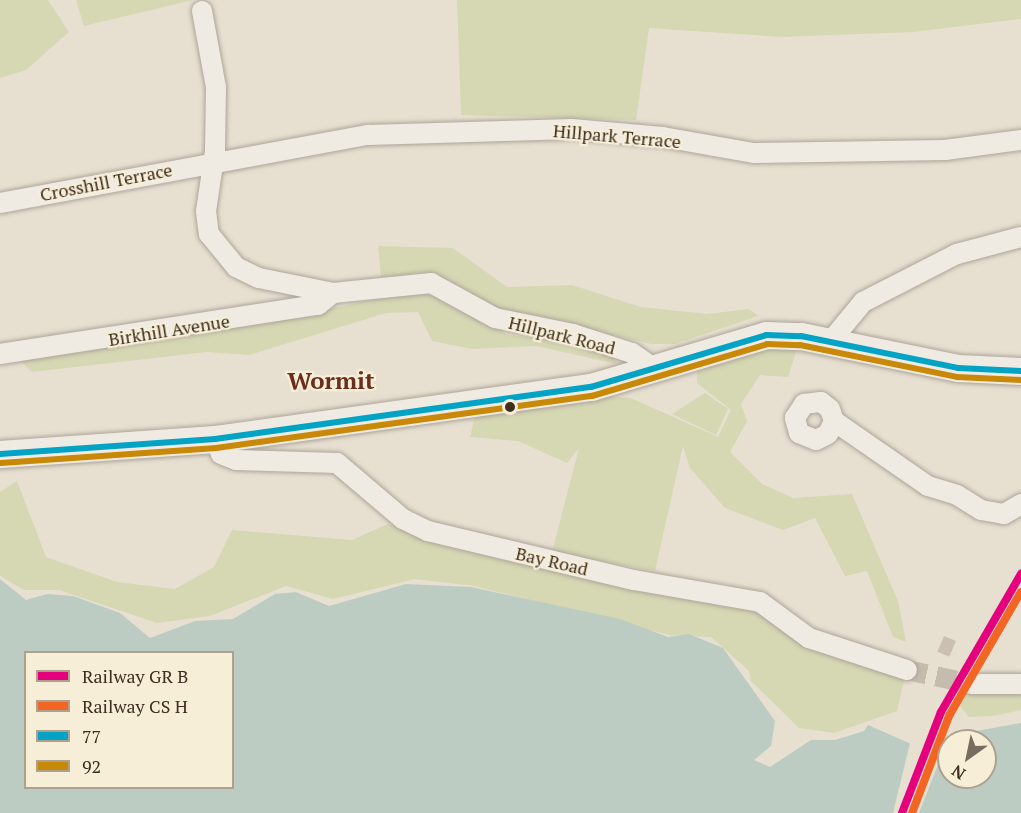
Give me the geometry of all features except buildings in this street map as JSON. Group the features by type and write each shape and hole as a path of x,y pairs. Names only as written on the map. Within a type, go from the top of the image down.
{"main road":[{"path":"0,454 215,439 591,387 766,335 830,342 958,368 1021,371"}],"street":[{"name":"Hillpark Road","path":"202,11 216,87 213,164 206,211 209,234 218,249 236,267 259,278 333,293 431,283 495,318 573,334 632,353 642,370"},
{"name":"Hillpark Terrace","path":"213,164 368,135 456,131 573,129 663,137 754,153 945,150 1021,140"},
{"name":"Crosshill Terrace","path":"0,203 213,164"},
{"path":"830,342 863,302 957,254 1021,237"},
{"name":"Birkhill Avenue","path":"0,354 318,305 333,293"},
{"path":"834,421 928,486 957,495 981,510 1004,514 1021,504"},
{"name":"Bay Road","path":"215,439 221,454 236,460 337,463 403,519 428,531 634,580 760,602 809,638 907,670"},
{"path":"971,684 1021,684"}],"green space":[{"path":"0,0 48,0 69,32 26,70 0,78"},
{"path":"76,0 193,0 84,26"},
{"path":"457,0 1021,0 1021,19 913,32 781,37 649,28 636,120 461,115"},
{"path":"378,246 453,248 507,287 572,285 641,307 707,314 749,309 758,316 675,344 651,344 492,306 428,272 381,277"},
{"path":"415,291 437,296 508,335 559,341 615,357 616,364 537,346 472,349 432,341 418,312 386,313 249,355 207,352 32,372 16,356 256,324"},
{"path":"761,344 798,346 788,377 760,375 741,404 747,421 730,452 762,484 793,498 852,494 898,601 906,642 893,637 867,571 845,576 815,518 783,530 725,508 690,468 683,446 655,571 552,552 579,448 567,463 518,441 470,437 475,416 607,396 631,398 718,437 731,410 697,383 697,365"},
{"path":"705,393 728,409 716,435 672,414"},
{"path":"17,481 46,557 117,582 175,589 214,567 232,530 352,540 388,524 496,554 749,605 905,676 897,711 834,733 799,728 751,681 749,671 711,637 669,635 474,586 415,579 333,599 286,586 210,616 157,623 59,590 24,590 0,576 0,492"},
{"path":"1021,688 1021,710 993,716 969,717 955,700 960,689"}],"shaded area":[{"path":"0,579 26,600 47,594 73,596 120,613 150,638 195,621 233,619 275,594 296,592 329,606 406,584 471,587 620,619 668,637 689,634 723,648 775,721 771,746 754,760 770,767 811,740 835,740 864,731 868,725 909,743 937,738 937,789 997,789 997,729 987,729 1021,723 1021,813 0,813"}],"pier":[{"path":"937,734 937,767 919,813 893,813 911,739"}],"tunnel":[{"path":"907,670 971,684"}],"transit line":[{"name":"77","path":"0,454 215,439 591,387 766,335 801,336 958,368 1021,371"},
{"name":"92","path":"1,463 216,448 592,396 767,344 800,345 957,377 1021,380"},
{"path":"902,813 941,712 1021,574"},
{"path":"912,813 949,716 1021,592"}],"district":[{"name":"Wormit","path":"331,381"}]}
